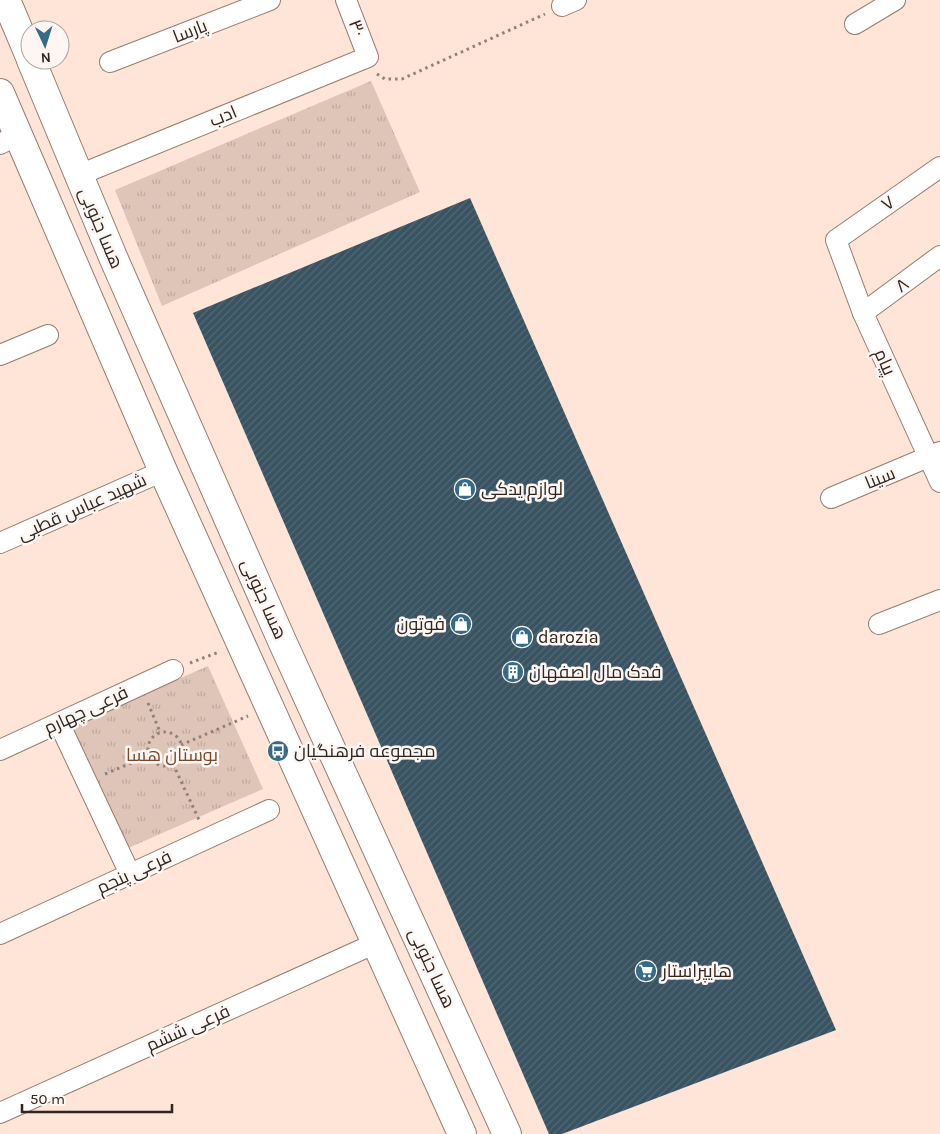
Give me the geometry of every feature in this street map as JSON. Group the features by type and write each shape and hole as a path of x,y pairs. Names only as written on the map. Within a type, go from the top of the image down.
{"main road":[{"name":"هسا جنوبی","path":"6,0 20,32"},
{"name":"هسا جنوبی","path":"36,70 113,257 282,641 508,1134"},
{"path":"0,93 9,140 163,471 462,1134"},
{"path":"244,649 282,641"}],"street":[{"name":"پارسا","path":"110,62 270,0"},
{"name":"۳۰","path":"346,0 368,57"},
{"path":"855,24 895,0"},
{"name":"ادب","path":"79,175 368,57"},
{"name":"۷","path":"836,240 940,167"},
{"name":"پیام","path":"836,240 863,313 934,455 940,482"},
{"name":"۸","path":"863,313 940,256"},
{"path":"0,354 48,335"},
{"name":"سینا","path":"831,498 934,455"},
{"name":"شهید عباس قطبی","path":"0,543 163,471"},
{"path":"879,624 940,600"},
{"name":"فرعی چهارم","path":"2,743 59,723 173,670"},
{"path":"59,723 130,874"},
{"name":"فرعی پنجم","path":"0,934 269,810"},
{"name":"فرعی ششم","path":"0,1113 376,943"}],"path":[{"path":"368,57 374,72 385,79 402,79 569,3"},
{"path":"173,670 244,649"},
{"path":"147,701 160,732"},
{"path":"182,745 234,722"},
{"path":"160,732 171,732 182,745 181,755 174,764 162,766 148,756 150,738 160,732"},
{"path":"104,775 148,756"},
{"path":"174,764 198,818"}],"green space":[{"path":"371,81 420,192 162,306 115,190"},
{"name":"بوستان هسا","path":"208,666 263,789 126,849 71,726"}],"building":[{"name":"فدک مال اصفهان","path":"470,198 836,1030 562,1134 549,1134 193,313"}],"place":[{"name":"لوازم یدکی","path":"465,489"},
{"name":"فوتون","path":"461,624"},
{"name":"darozia","path":"522,637"},
{"name":"فدک مال اصفهان","path":"513,672"},
{"name":"مجموعه فرهنگیان","path":"278,751"},
{"name":"هایپراستار","path":"646,971"}]}
